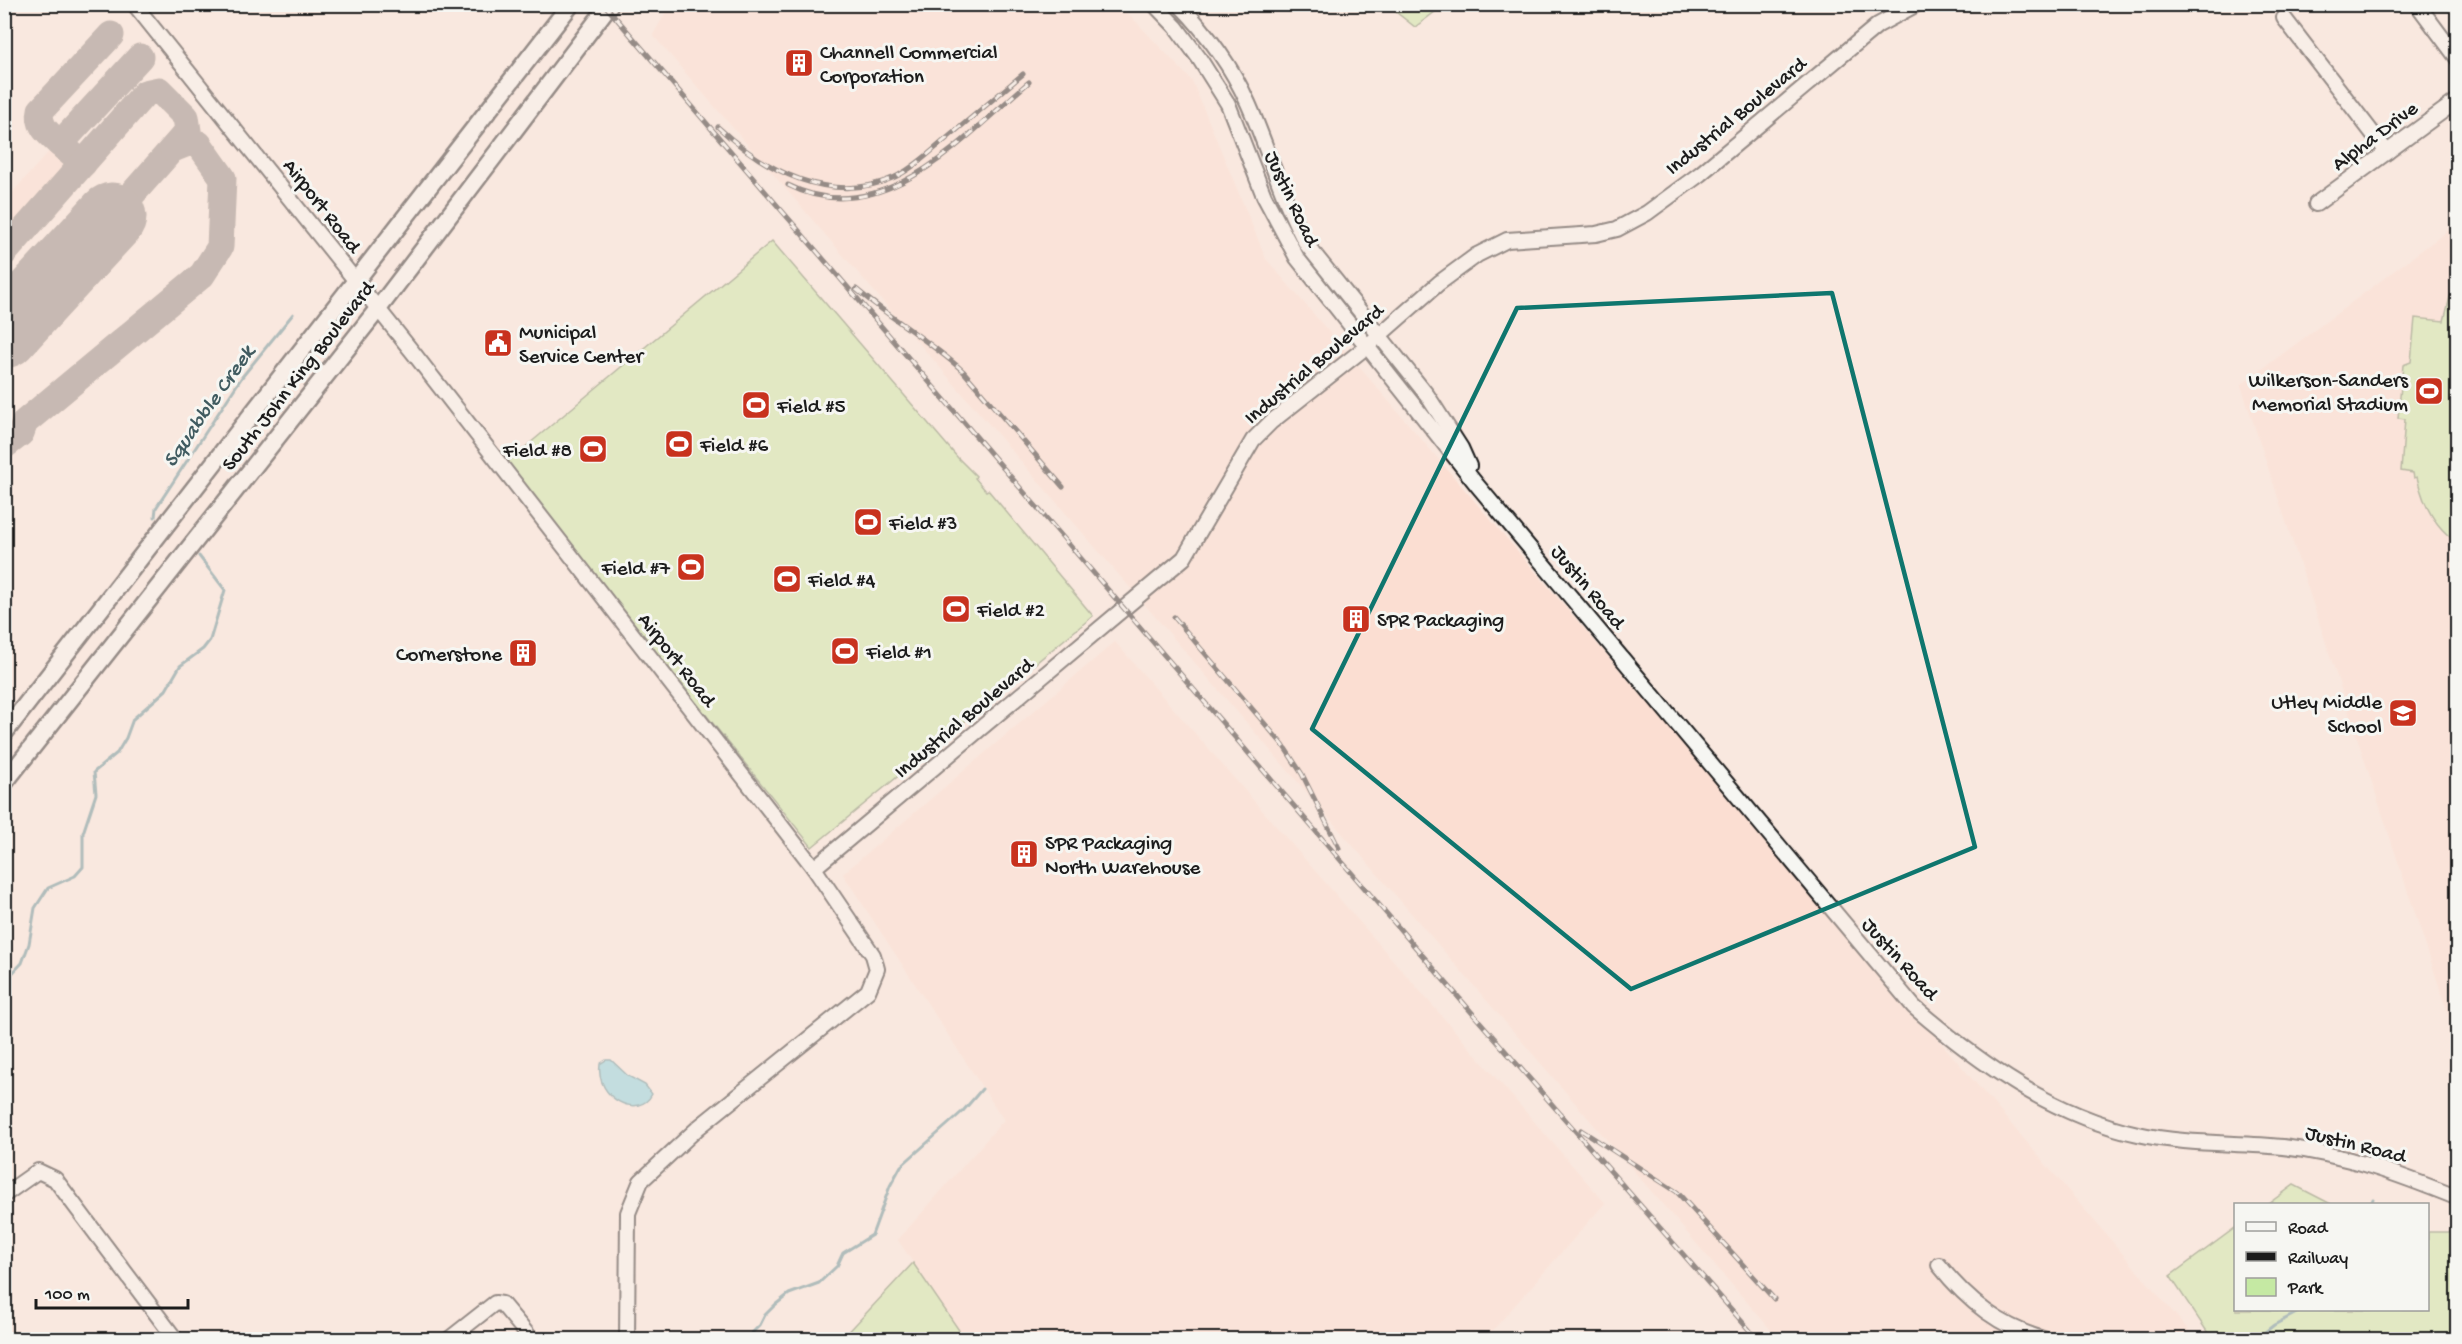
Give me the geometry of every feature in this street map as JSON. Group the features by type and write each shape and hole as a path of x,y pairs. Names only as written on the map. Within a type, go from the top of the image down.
{"main road":[{"name":"South John King Boulevard","path":"4,734 571,4"},
{"name":"South John King Boulevard","path":"8,772 378,309 610,4"}],"street":[{"name":"Airport Road","path":"134,4 356,281 814,868 873,955 877,969 872,985 699,1127 641,1181 627,1213 627,1340"},
{"name":"Justin Road","path":"1154,4 1176,27 1199,58 1228,104 1264,196 1297,258 1477,485 1914,1007 1977,1060 2006,1078 2081,1117 2175,1141 2283,1147 2331,1154 2379,1166 2457,1198"},
{"name":"Justin Road","path":"1179,4 1208,36 1247,100 1281,190 1307,245 1427,395 1461,448 1477,485"},
{"name":"Industrial Boulevard","path":"814,868 1184,558 1253,440 1271,422 1366,346 1439,283 1477,255 1507,240 1596,234 1617,229 1647,213 1700,174 1878,26 1917,4"},
{"path":"2417,4 2457,59"},
{"path":"2284,18 2387,152"},
{"name":"Alpha Drive","path":"2316,204 2457,100"},
{"path":"1264,196 1281,190"},
{"path":"4,1195 31,1174 44,1171 55,1179 176,1340"},
{"path":"1940,1265 1969,1300 1999,1322 2022,1333 2046,1340"},
{"path":"448,1340 498,1303 532,1340"}],"highlighted area":[{"path":"1832,293 1975,847 1631,989 1312,729 1517,308"}],"shaded area":[{"path":"670,5 1120,5 1192,81 1266,259 2196,1339 1779,1339 653,35"},
{"path":"63,136 91,161 5,258 5,184 13,192"},
{"name":"Utley Middle School","path":"2457,224 2457,1040 2241,385"},
{"path":"1115,642 1605,1203 1485,1339 965,1339 898,1240 1004,1120 843,874"}],"green space":[{"path":"1387,5 1444,5 1415,27"},
{"path":"772,241 976,476 975,478 986,491 988,490 1093,616 812,847 505,464"},
{"name":"Wilkerson-Sanders Memorial Stadium","path":"2457,285 2457,542 2442,529 2431,514 2417,477 2414,478 2413,473 2401,471 2405,419 2398,418 2403,365 2411,362 2415,318 2444,321 2450,297"},
{"path":"2294,1185 2329,1203 2269,1203"},
{"path":"2234,1229 2234,1311 2429,1311 2429,1232 2458,1232 2457,1339 2212,1339 2170,1276"},
{"path":"913,1263 965,1339 842,1339"}],"water":[{"path":"611,1060 628,1076 645,1085 652,1094 646,1102 629,1105 611,1096 600,1076 600,1064"}],"waterway":[{"name":"Squabble Creek","path":"155,517 156,508 242,377 293,314"},
{"name":"Squabble Creek","path":"4,982 22,963 29,944 35,908 48,888 75,876 83,867 83,833 96,794 94,772 117,753 133,719 166,690 180,666 203,649 210,640 225,590 199,556"},
{"name":"Squabble Creek","path":"4,990 4,997"},
{"name":"Squabble Creek","path":"4,1009 4,1031"},
{"path":"745,1340 775,1305 789,1294 819,1283 837,1266 843,1253 872,1235 890,1186 901,1166 963,1111 982,1089"},
{"path":"2371,1203 2373,1199"},
{"path":"2255,1340 2274,1325 2300,1311"}],"taxiway":[{"path":"60,144 42,125 41,110 111,35"},
{"path":"83,164 60,144 140,57"},
{"path":"4,253 145,93 159,90 186,117 188,131 112,217"},
{"path":"4,446 21,433 25,422 202,275 220,247 223,178 199,144 188,143 173,149"},
{"path":"4,319 12,326"}],"runway":[{"path":"4,334 112,217"}],"railway":[{"path":"604,4 1460,999 1758,1340"},
{"path":"718,127 756,157 800,179 823,186 847,188 871,185 895,177 915,164 1023,74"},
{"path":"788,185 823,197 857,197 889,188 920,172 949,151 1029,82"},
{"path":"856,289 963,371 1063,487"},
{"path":"1174,617 1283,745 1302,774 1339,848"},
{"path":"1581,1130 1677,1192 1774,1299"}],"place":[{"name":"Channell Commercial Corporation","path":"799,63"},
{"name":"Municipal Service Center","path":"498,343"},
{"name":"Wilkerson-Sanders Memorial Stadium","path":"2429,391"},
{"name":"Field #5","path":"756,405"},
{"name":"Field #6","path":"679,444"},
{"name":"Field #8","path":"593,449"},
{"name":"Field #3","path":"868,522"},
{"name":"Field #7","path":"691,567"},
{"name":"Field #4","path":"787,579"},
{"name":"Field #2","path":"956,609"},
{"name":"SPR Packaging","path":"1356,619"},
{"name":"Field #1","path":"845,651"},
{"name":"Cornerstone","path":"523,653"},
{"name":"Utley Middle School","path":"2403,713"},
{"name":"SPR Packaging North Warehouse","path":"1024,854"}]}
